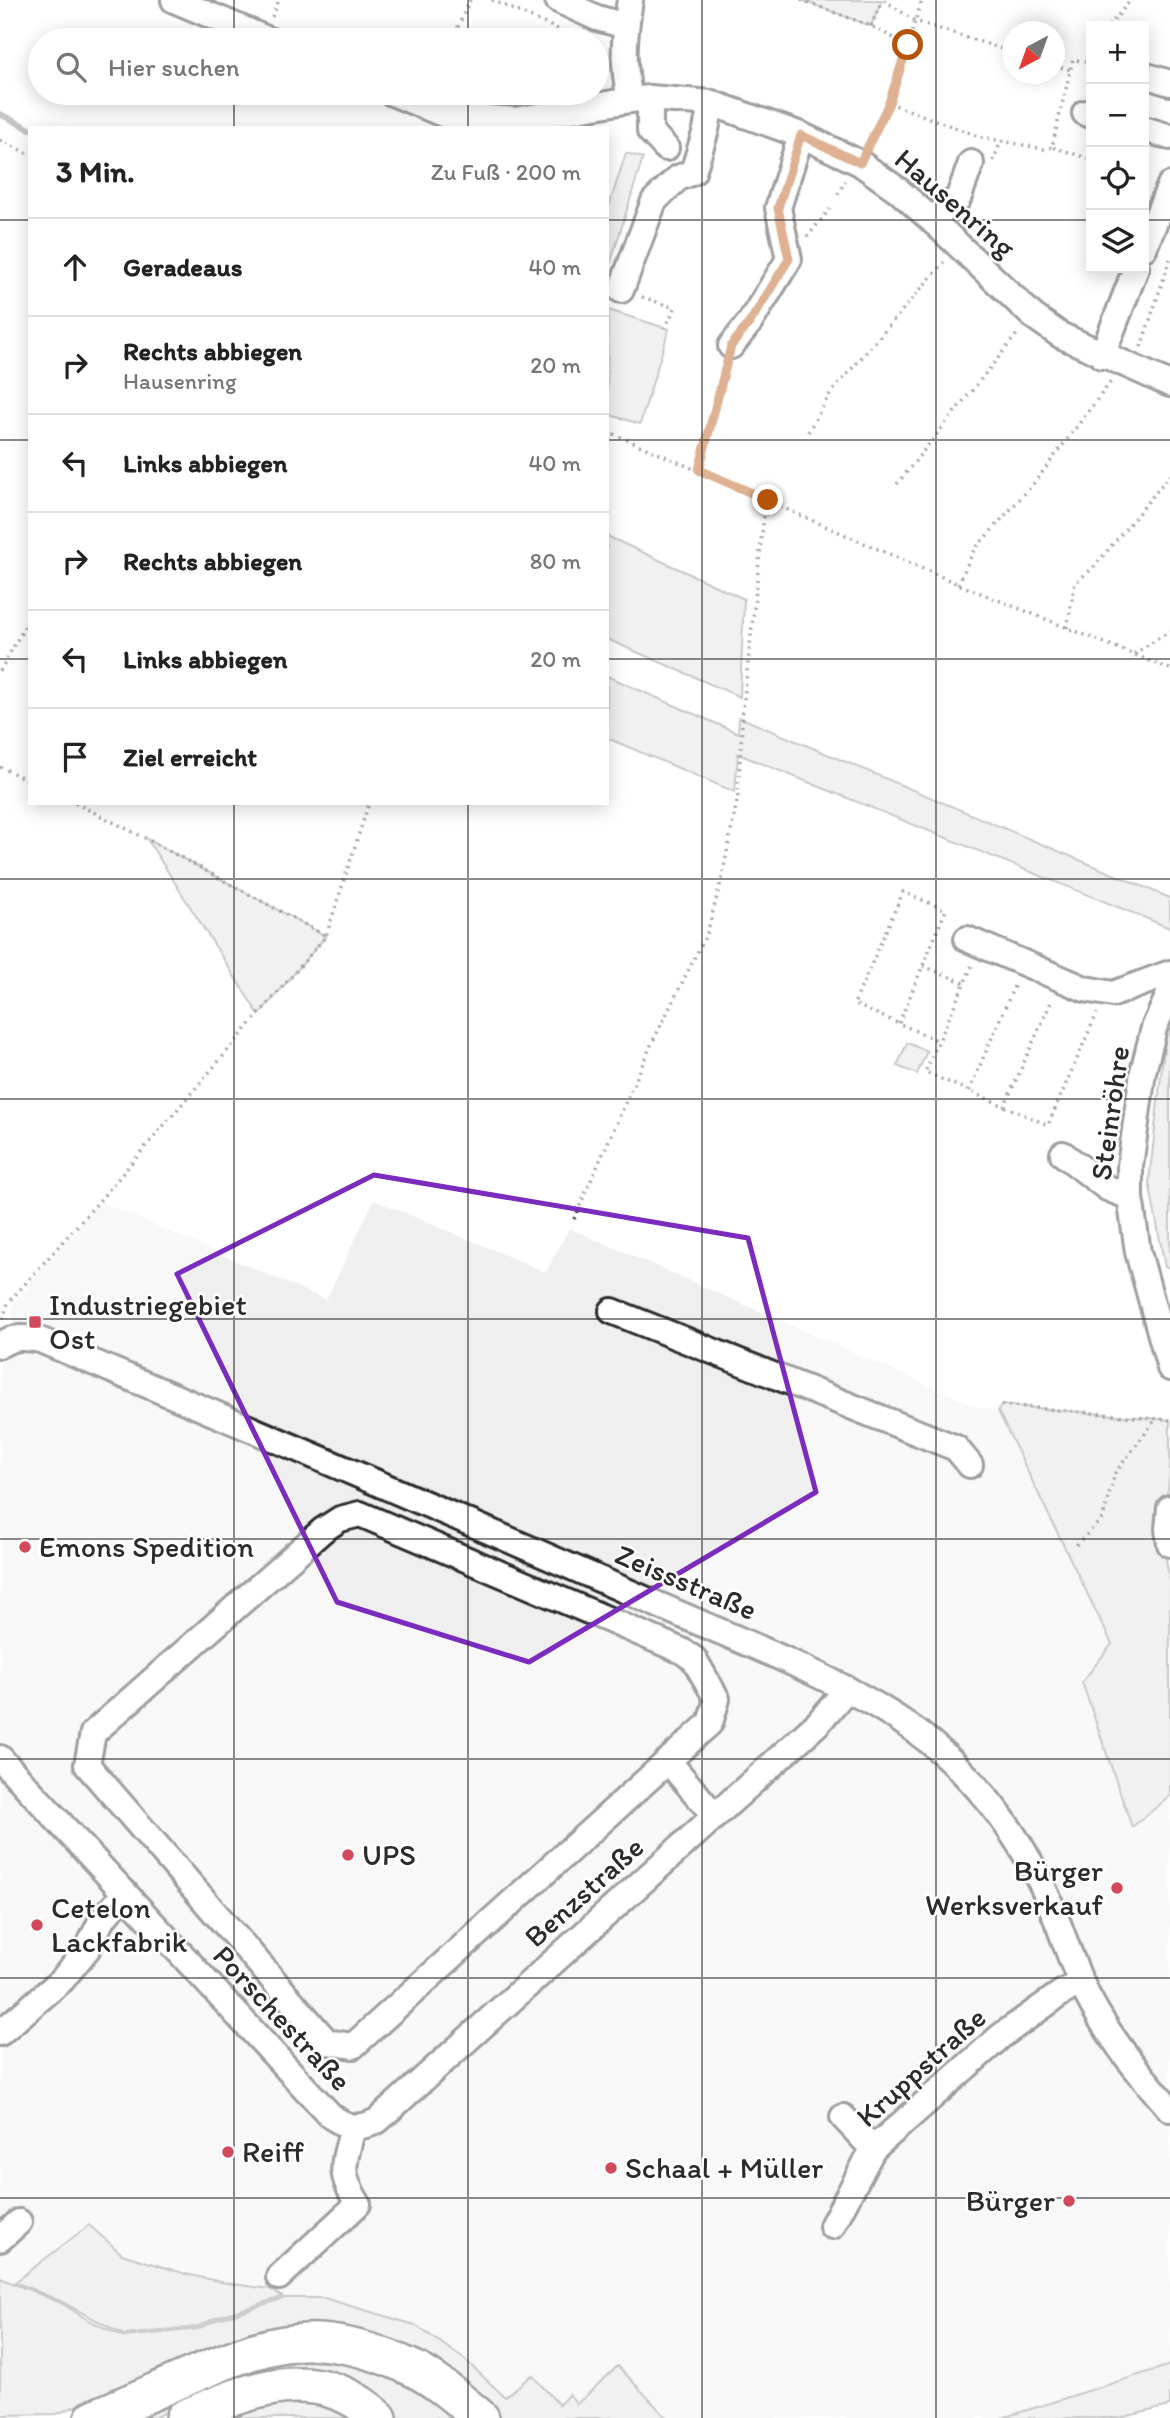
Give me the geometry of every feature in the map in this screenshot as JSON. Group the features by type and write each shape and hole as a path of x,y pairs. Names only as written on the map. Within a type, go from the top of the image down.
{"highway":[{"path":"92,2418 218,2365 261,2350 319,2342 366,2351 414,2369 481,2418"},
{"path":"184,2418 252,2390 291,2384 322,2387 339,2393 367,2408 379,2418"}],"street":[{"path":"174,0 240,28"},
{"path":"558,0 597,18 626,26"},
{"path":"630,0 624,69 640,99 650,131 666,148"},
{"path":"1149,77 1170,83"},
{"name":"Hausenring","path":"420,105 445,116 514,124 640,99 711,103 801,135 860,163 898,190 1033,316 1060,335 1170,384"},
{"path":"621,289 654,201 678,178 693,172 711,103"},
{"path":"1149,131 1170,137"},
{"path":"731,346 750,322 789,259 778,208 801,135"},
{"path":"935,222 946,206 958,199 971,163"},
{"path":"1149,236 1170,185"},
{"path":"1119,362 1135,273"},
{"path":"974,942 1085,989 1113,995 1170,973"},
{"name":"Steinröhre","path":"1170,992 1154,1028 1143,1072 1130,1166 1130,1197 1138,1252 1170,1368"},
{"path":"1063,1154 1107,1188 1130,1197"},
{"path":"612,1311 956,1448 971,1465"},
{"name":"Zeissstraße","path":"3,1343 24,1336 40,1339 421,1500 750,1644 847,1689 904,1722 947,1757 983,1796 1013,1835 1040,1880 1081,1982 1110,2032 1170,2109"},
{"path":"1170,1508 1170,1544"},
{"path":"360,1514 682,1651 694,1660 717,1699 714,1714 710,1723 668,1761 353,2046 327,2042 87,1765 93,1733 323,1531 340,1519 360,1514"},
{"name":"Benzstraße","path":"353,2127 364,2127 377,2120 818,1723 847,1689"},
{"path":"668,1761 715,1816"},
{"name":"Porschestraße","path":"4,1769 125,1893 329,2115 339,2123 353,2127"},
{"path":"0,2033 62,1980 88,1948 101,1922 125,1893"},
{"name":"Kruppstraße","path":"832,2226 873,2150 1001,2036 1059,1994 1081,1982"},
{"path":"843,2117 873,2150"},
{"path":"279,2277 359,2204 349,2189 343,2171 353,2127"},
{"path":"0,2239 19,2222"}],"path":[{"path":"457,28 470,0"},
{"path":"492,0 555,28"},
{"path":"801,0 871,26 908,45"},
{"path":"871,26 883,0 915,21 1002,49"},
{"path":"860,163 889,103 922,0"},
{"path":"1113,21 1132,0"},
{"path":"1065,68 1070,70"},
{"path":"889,103 981,136 1044,149 1052,147"},
{"path":"0,141 28,154"},
{"path":"789,259 830,209"},
{"path":"808,432 830,394 959,245"},
{"path":"958,584 974,550 1035,482 1110,385 1170,259"},
{"path":"621,289 675,308 665,328"},
{"path":"897,484 1033,316"},
{"path":"699,470 731,346"},
{"path":"609,432 958,584 1170,669"},
{"path":"1067,629 1075,583 1093,568 1170,475"},
{"path":"574,1219 652,1044 707,933 719,889 738,795 743,708 768,500"},
{"path":"0,671 28,621"},
{"path":"1133,654 1170,631"},
{"path":"0,767 28,780"},
{"path":"79,805 148,839 326,936"},
{"path":"3,1343 1,1329 8,1303 326,936 368,805"},
{"path":"899,1023 946,910 903,892 854,1004 939,1041"},
{"path":"974,942 965,983 925,1072 1048,1125 1098,1013 1087,1008"},
{"path":"923,966 965,983"},
{"path":"969,1091 1017,979"},
{"path":"1004,1107 1054,995"},
{"path":"1001,1405 1170,1420"},
{"path":"1076,1545 1103,1518 1115,1474 1156,1419"}],"highlighted area":[{"path":"374,1175 748,1238 816,1492 529,1662 337,1602 177,1274"}],"shaded area":[{"path":"801,0 882,0 871,26"},
{"path":"626,153 643,158 609,268 609,206"},
{"path":"609,310 669,329 640,424 609,415"},
{"path":"609,537 744,599 740,697 609,640"},
{"path":"609,677 738,733 739,717 1170,898 1170,928 738,754 735,792 609,739"},
{"path":"147,839 326,936 259,1015"},
{"path":"1170,1025 1170,1267 1165,1267 1149,1182 1165,1039"},
{"path":"907,1043 927,1051 917,1074 897,1066"},
{"path":"374,1200 546,1272 569,1228 978,1407 998,1411 1112,1644 1132,1826 1170,1796 1170,2365 1002,2418 667,2418 618,2366 577,2405 559,2406 505,2397 464,2359 373,2311 325,2298 285,2298 271,2287 242,2284 187,2272 121,2251 89,2222 11,2283 0,2278 0,1344 12,1325 12,1305 99,1201 326,1300"},
{"path":"1001,1405 1170,1420 1170,1475 1162,1529 1170,1587 1170,1796 1132,1827 1082,1682 1112,1644 998,1411"},
{"path":"89,2225 122,2254 186,2274 270,2289 282,2297 217,2317 197,2327 124,2335 60,2301 15,2282"},
{"path":"0,2278 61,2303 124,2337 198,2329 218,2319 285,2298 324,2298 415,2325 464,2359 505,2397 532,2375 559,2405 569,2394 577,2404 618,2366 667,2418 497,2418 377,2336 353,2329 318,2325 284,2326 249,2332 57,2414 3,2415 0,2414"},
{"path":"305,2361 348,2363 392,2374 466,2418 395,2418 368,2395 177,2407 154,2418 137,2418 251,2369"},
{"path":"1170,2365 1170,2406 1120,2418 1002,2418"},
{"path":"261,2400 328,2403 359,2418 212,2418"}],"waterway":[{"path":"0,114 28,128"}],"place":[{"name":"Industriegebiet Ost","path":"35,1322"},
{"name":"Emons Spedition","path":"25,1547"},
{"name":"UPS","path":"348,1855"},
{"name":"Bürger Werksverkauf","path":"1117,1888"},
{"name":"Cetelon Lackfabrik","path":"37,1925"},
{"name":"Reiff","path":"228,2152"},
{"name":"Schaal + Müller","path":"611,2168"},
{"name":"Bürger","path":"1069,2201"}],"route":[{"path":"768,500 699,470 731,346 750,322 789,259 778,208 801,135 860,163 889,103 908,45"}]}
